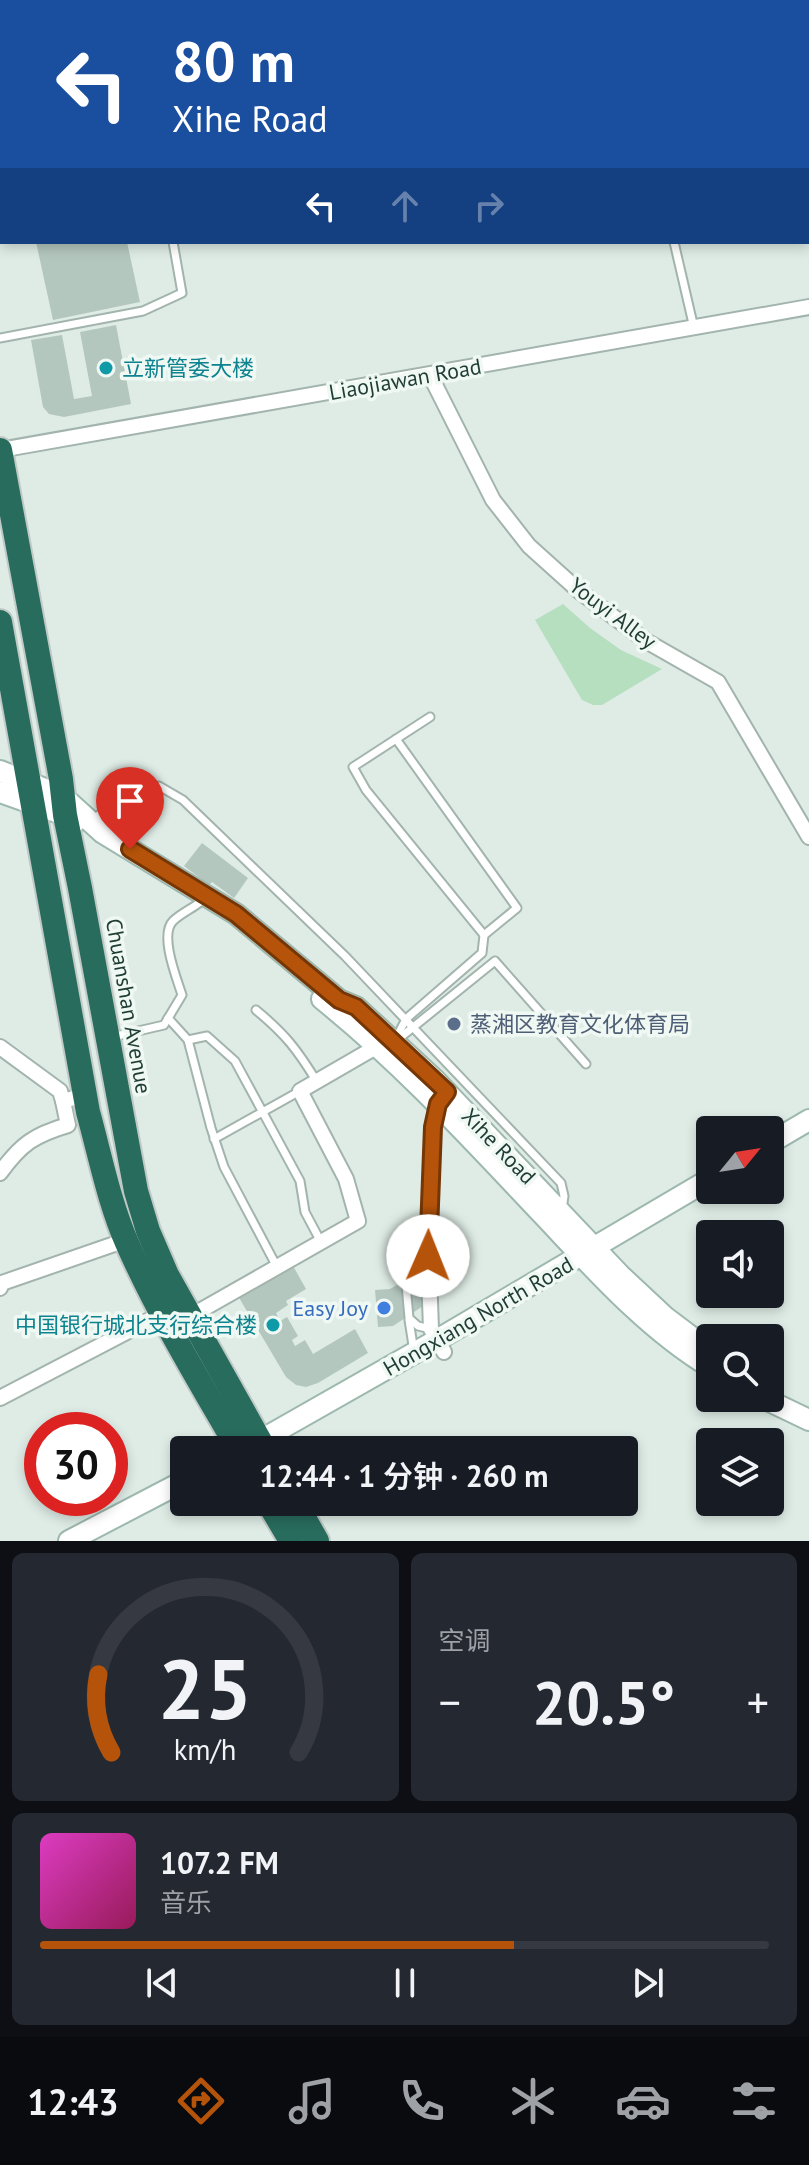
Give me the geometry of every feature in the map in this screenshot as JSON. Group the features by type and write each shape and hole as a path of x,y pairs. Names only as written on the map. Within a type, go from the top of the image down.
{"highway":[{"name":"Chuanshan Avenue","path":"0,450 140,1204 167,1275 250,1436"},
{"path":"0,622 47,879 74,1098 106,1177 126,1240 161,1314 247,1436"},
{"path":"0,726 10,707 12,689"},
{"path":"276,1516 291,1541"},
{"path":"303,1516 317,1541"}],"main road":[{"name":"Xihe Road","path":"0,771 28,781 229,923 385,1048 562,1212 592,1256 696,1340"},
{"name":"Xihe Road","path":"0,792 34,805 64,805 91,821 103,833 236,914 339,1000 356,1007 385,1048"},
{"path":"0,800 15,809 29,830 47,879"},
{"name":"Xihe Road","path":"442,1098 657,1329 696,1357"},
{"path":"784,1135 809,1120"},
{"path":"784,1151 809,1136"},
{"name":"Hongxiang North Road","path":"592,1256 696,1188"},
{"name":"Hongxiang North Road","path":"276,1436 437,1340 696,1201"},
{"name":"Hongxiang North Road","path":"276,1436 437,1340"},
{"path":"784,1395 809,1408"},
{"path":"784,1408 809,1420"},
{"path":"69,1541 170,1488"},
{"path":"98,1541 170,1503"}],"street":[{"name":"Liaojiawan Road","path":"0,450 809,307"},
{"name":"Youyi Alley","path":"430,375 493,500 529,546 579,591 646,641 718,682 809,837"},
{"path":"0,1047 74,1098 68,1125 42,1133 5,1156 0,1173"},
{"path":"189,1317 358,1221 346,1179 300,1091 385,1048"},
{"path":"437,1340 428,1256 433,1127 442,1098"},
{"path":"0,1288 2,1283 126,1240"},
{"path":"0,1398 161,1314"}],"lane":[{"path":"0,338 143,311 182,293 173,244"},
{"path":"674,244 694,328"},
{"path":"430,717 353,767 366,790 484,935"},
{"path":"385,1048 406,1019 482,953 484,935 517,908 396,739"},
{"path":"91,821 121,798 159,786 183,800 345,956 561,1183 564,1196 562,1212"},
{"path":"108,1038 164,1025 182,995 168,950 169,927 172,921 199,903"},
{"path":"385,1048 495,961 586,1064"},
{"path":"256,1010 282,1032 317,1082"},
{"path":"168,1018 188,1040 224,1167 277,1267"},
{"path":"188,1040 207,1036 235,1061 300,1181 305,1212 321,1242"},
{"path":"214,1139 300,1091"},
{"path":"414,1354 405,1273 408,1267 428,1256"},
{"path":"409,1318 437,1340"}],"green space":[{"path":"563,604 621,650 662,669 602,705 582,700 535,620"}],"building":[{"path":"36,244 127,244 140,302 53,320"},
{"name":"立新管委大楼","path":"116,325 131,404 64,417 49,414 43,407 31,340 62,335 74,399 92,396 80,332"},
{"path":"202,843 248,878 234,898 212,882 209,885 184,866"},
{"name":"中国银行城北支行综合楼","path":"292,1264 306,1289 286,1301 288,1305 276,1313 280,1321 287,1317 298,1336 292,1340 295,1346 305,1340 313,1354 355,1329 368,1353 306,1387 296,1385 286,1377 238,1296"},
{"path":"424,1269 426,1304 393,1326 378,1327 375,1290 390,1289"}],"place":[{"name":"立新管委大楼","path":"106,368"},
{"name":"蒸湘区教育文化体育局","path":"454,1024"},
{"name":"Easy Joy","path":"384,1308"},
{"name":"中国银行城北支行综合楼","path":"273,1325"}],"route":[{"path":"130,849 236,914 339,1000 356,1007 447,1092 438,1104 433,1127 428,1256"}]}
